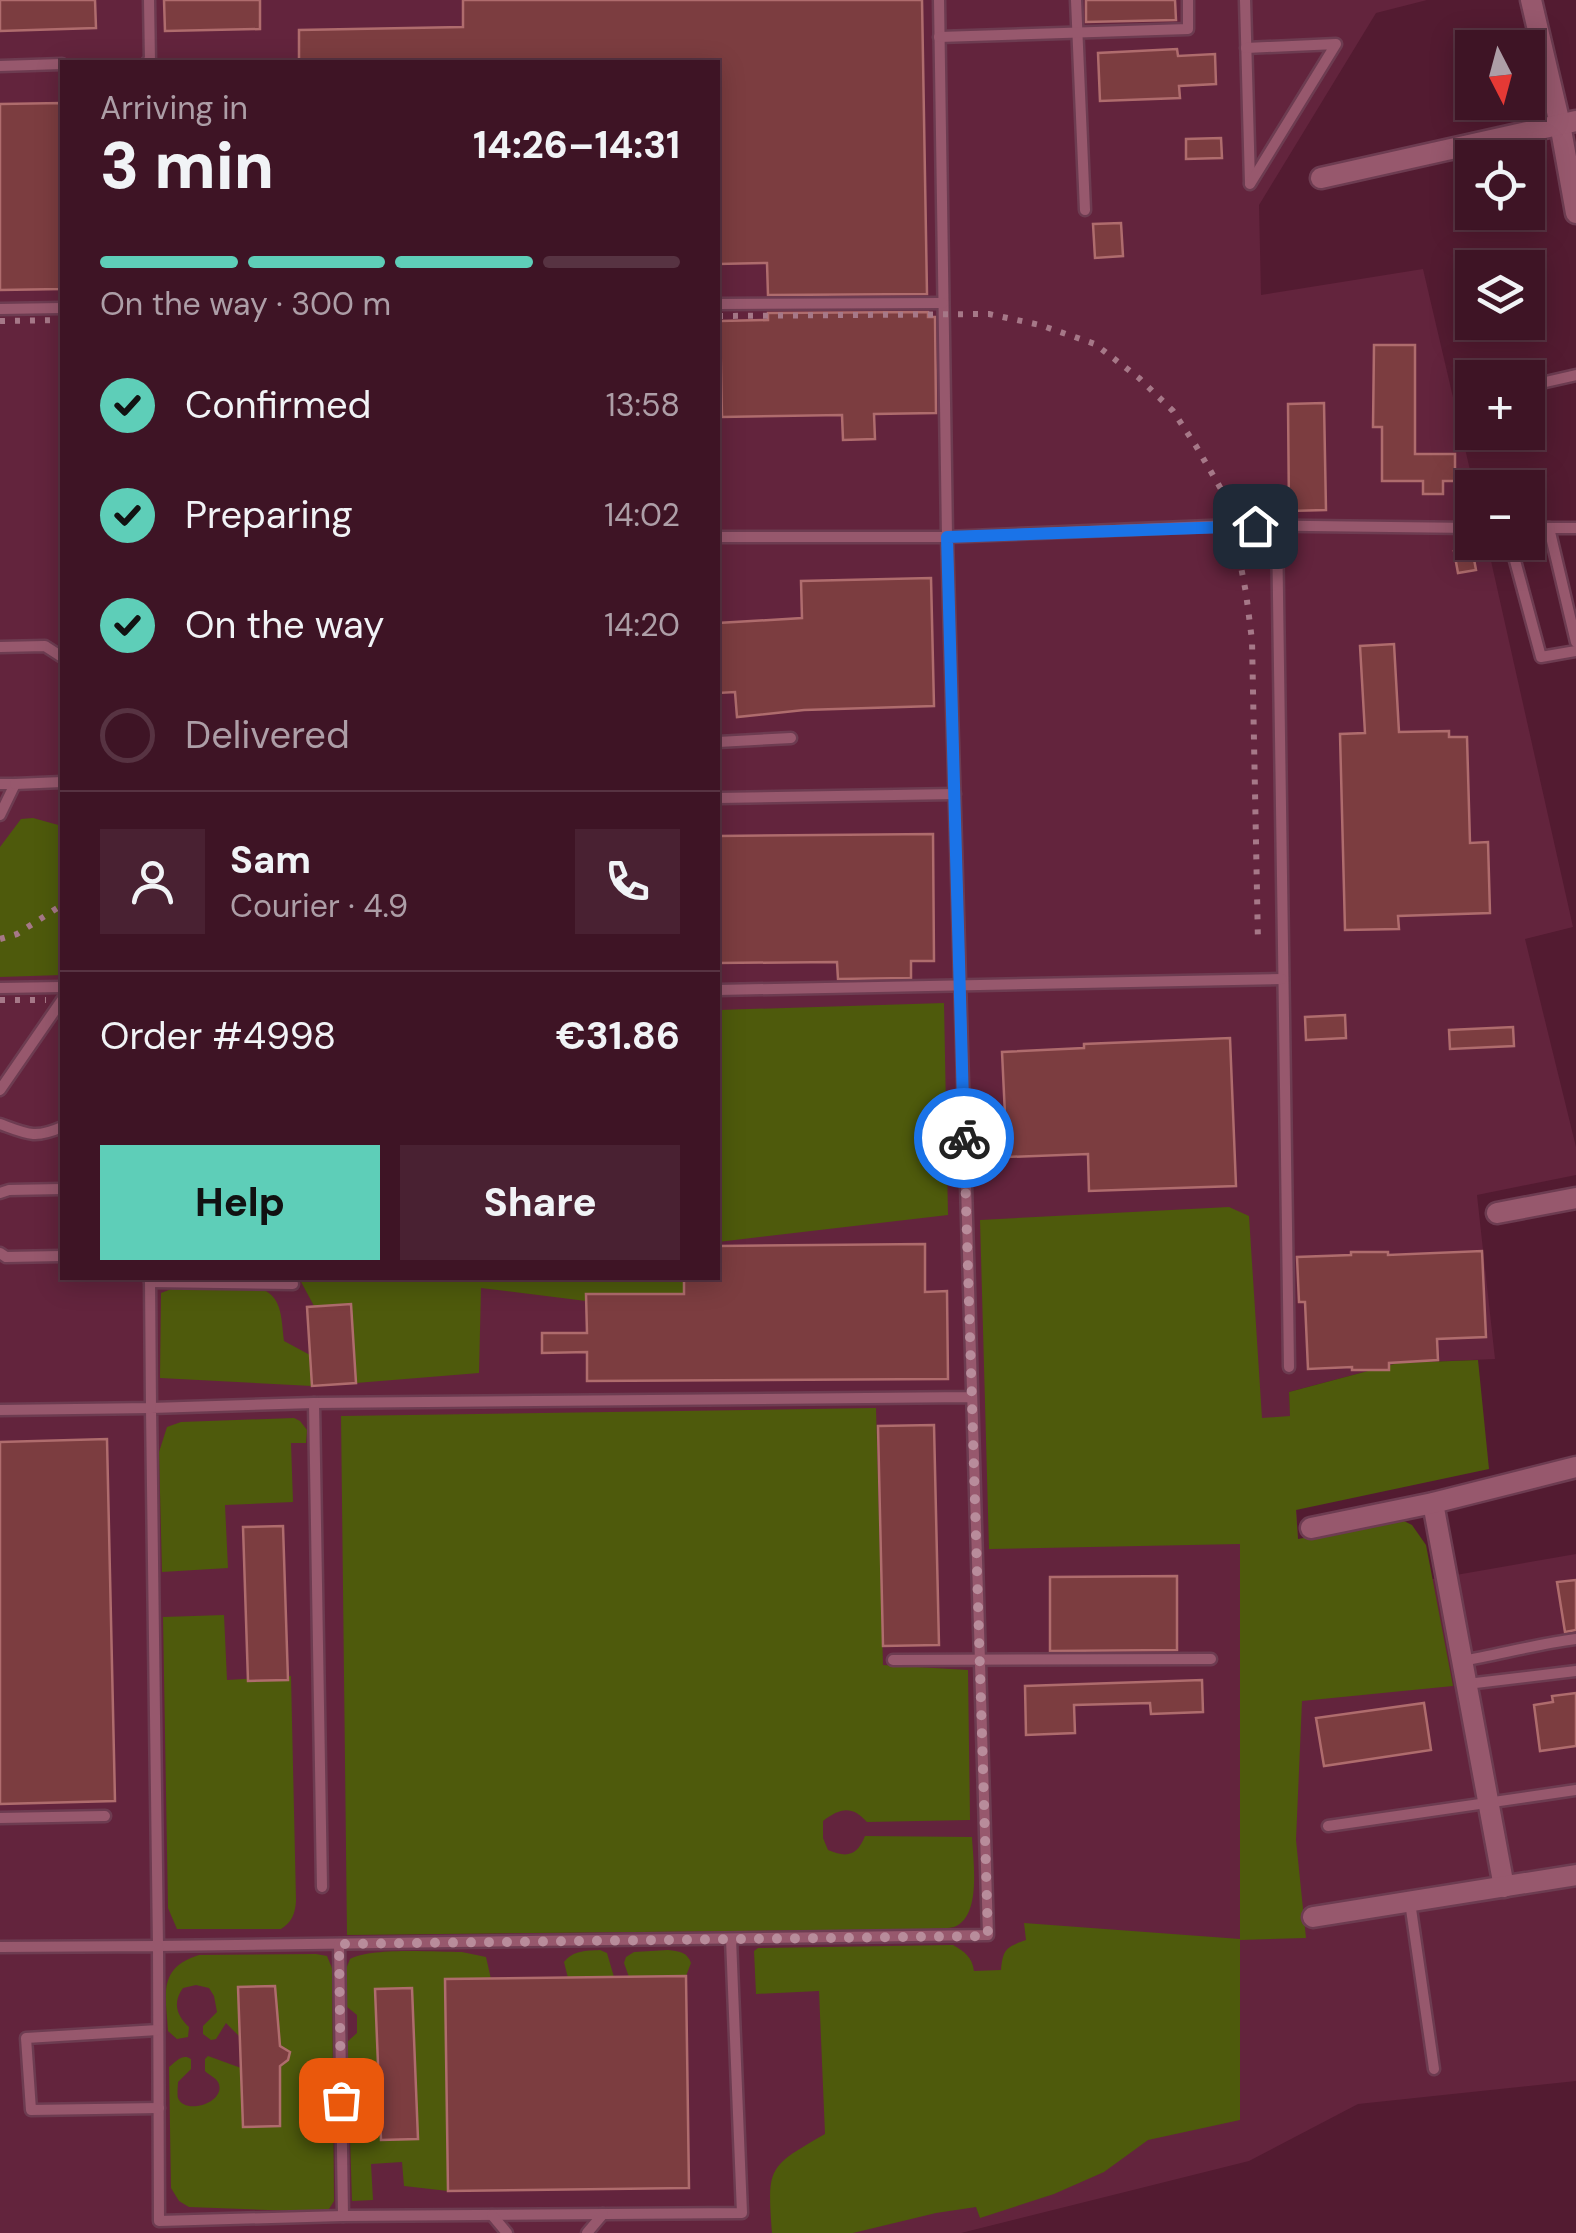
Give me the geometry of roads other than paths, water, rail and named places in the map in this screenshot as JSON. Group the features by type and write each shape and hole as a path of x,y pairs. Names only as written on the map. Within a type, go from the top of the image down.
{"street":[{"path":"1532,0 1568,122 1576,212"},
{"path":"1321,178 1568,122"},
{"path":"1497,1213 1576,1198"},
{"path":"1311,1528 1433,1503 1576,1467"},
{"path":"1433,1503 1504,1886"},
{"path":"1313,1917 1576,1875"}],"lane":[{"path":"149,0 150,60"},
{"path":"0,1948 988,1936 947,537 939,0"},
{"path":"1076,0 1084,210"},
{"path":"940,37 1188,30 1188,0"},
{"path":"1245,0 1246,48 1247,87 1250,184 1336,44 1246,48"},
{"path":"0,66 60,64"},
{"path":"720,304 943,303"},
{"path":"0,309 60,308"},
{"path":"1545,382 1576,375"},
{"path":"720,537 947,537 1233,525 1455,528"},
{"path":"1277,526 1290,1367"},
{"path":"1545,528 1576,528"},
{"path":"1549,528 1576,642"},
{"path":"1515,560 1541,657 1576,651"},
{"path":"0,647 45,646 60,656"},
{"path":"720,742 791,738"},
{"path":"0,784 60,782"},
{"path":"0,815 15,784"},
{"path":"720,798 954,794"},
{"path":"720,990 1282,978"},
{"path":"0,988 60,987"},
{"path":"0,1090 60,1003"},
{"path":"0,1124 44,1135 60,1128"},
{"path":"0,1193 60,1189"},
{"path":"0,1253 60,1256"},
{"path":"293,1284 150,1280 159,2227 343,2216 742,2213 731,1939"},
{"path":"0,1410 971,1396"},
{"path":"314,1403 322,1887"},
{"path":"1462,1661 1576,1639"},
{"path":"893,1660 1212,1659"},
{"path":"1466,1684 1576,1671"},
{"path":"1328,1826 1576,1790"},
{"path":"0,1818 105,1816"},
{"path":"1410,1902 1434,2068"},
{"path":"339,1944 343,2216"},
{"path":"158,2030 26,2038 31,2110 158,2108"},
{"path":"588,2233 604,2214"},
{"path":"492,2215 507,2233"}],"railway":[{"path":"720,316 989,314 1040,325 1095,344 1173,411 1221,489 1233,525 1246,593 1252,640 1258,943"},
{"path":"0,321 60,320"},
{"path":"0,939 17,934 60,906"},
{"path":"0,1000 46,1000"}]}
